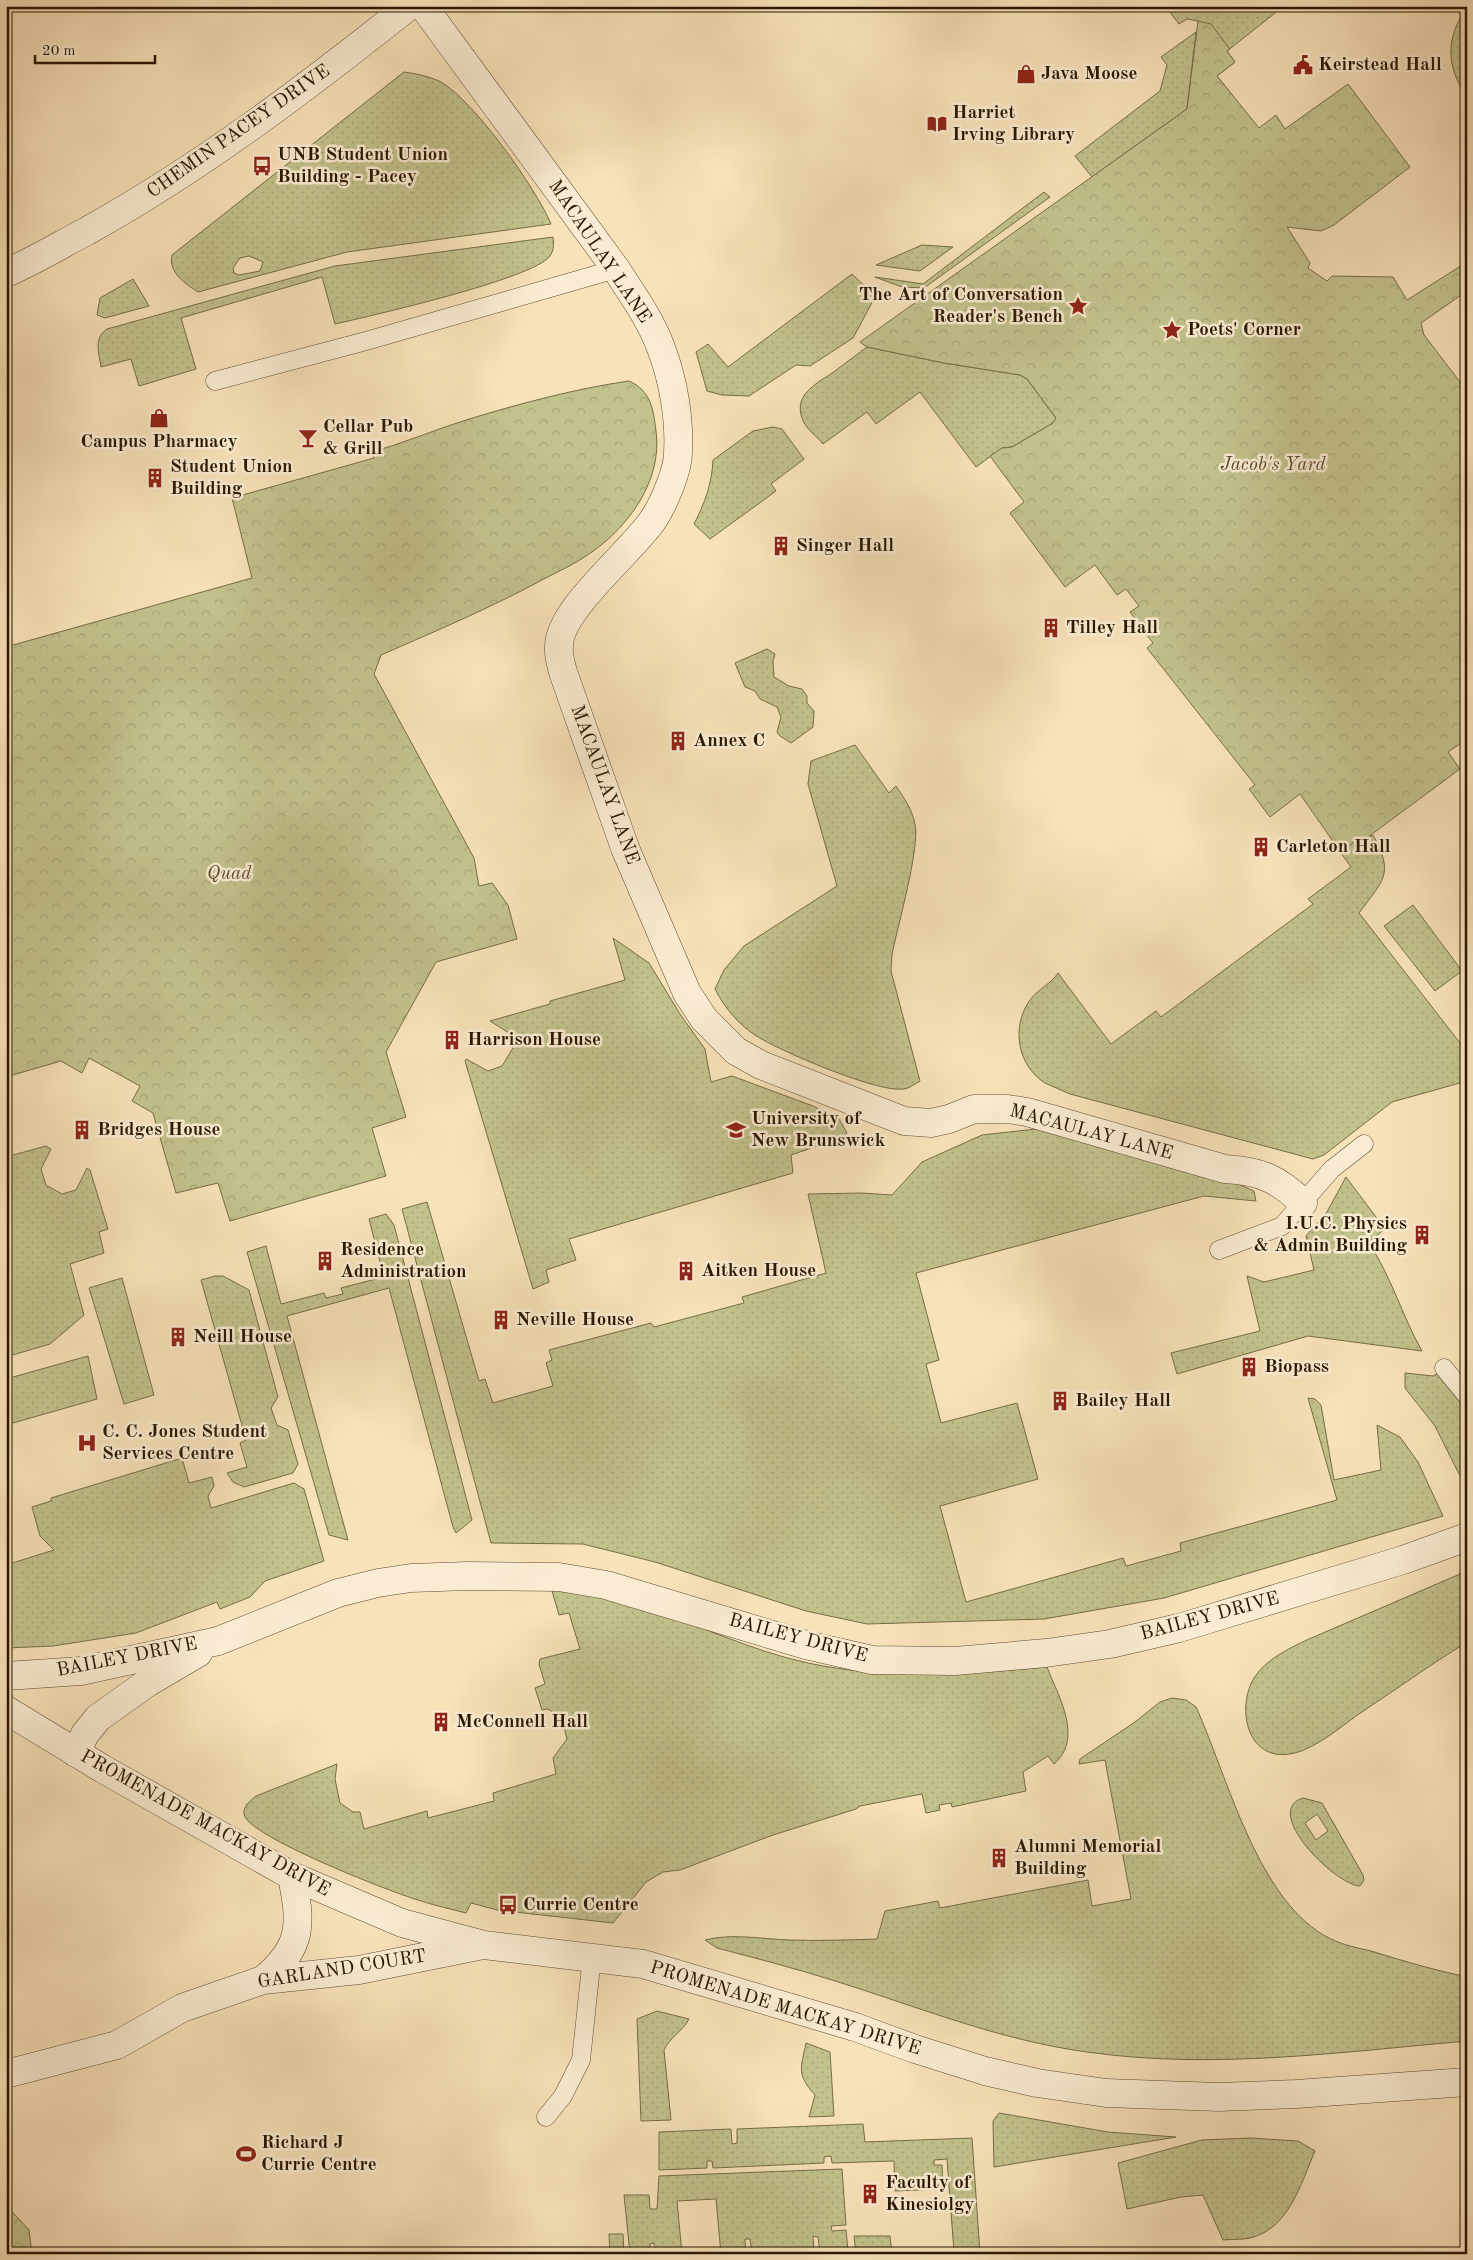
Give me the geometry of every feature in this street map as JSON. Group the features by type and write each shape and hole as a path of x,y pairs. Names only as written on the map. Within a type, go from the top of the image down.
{"street":[{"name":"CHEMIN PACEY DRIVE","path":"6,273 135,204 220,150 348,55 409,6"},
{"name":"MACAULAY LANE","path":"423,6 616,269 641,307 661,347 672,390 678,454 664,499 654,518 639,539 580,603 563,628 558,645 560,658 625,848 686,993 704,1019 736,1052 761,1065 904,1121 931,1123 974,1109 1008,1109 1027,1112 1225,1169 1250,1170 1271,1178 1288,1189 1303,1203"},
{"name":"BAILEY DRIVE","path":"76,1753 85,1734 98,1718 147,1684 218,1641 338,1593 378,1583 411,1578 514,1575 559,1577 606,1585 806,1645 872,1660 955,1661 1110,1644 1179,1628 1403,1560 1467,1537"},
{"name":"BAILEY DRIVE","path":"6,1676 81,1671 218,1641"},
{"name":"PROMENADE MACKAY DRIVE","path":"6,1710 76,1753 292,1876 402,1923 484,1945 643,1964 690,1976 855,2027 915,2049 985,2071 1037,2083 1106,2093 1165,2097 1229,2096 1467,2082"},
{"path":"263,1980 278,1967 288,1954 296,1933 299,1915 292,1876"},
{"name":"GARLAND COURT","path":"6,2074 117,2045 182,2008 263,1980 359,1970 484,1945"}],"lane":[{"path":"215,381 366,341 616,269"},
{"path":"1219,1250 1282,1226 1332,1169 1364,1144"},
{"path":"1444,1368 1467,1396"},
{"path":"546,2117 563,2096 581,2060 592,1957"}],"green space":[{"path":"1165,6 1284,6 1227,51 1235,62 1217,76 1233,96 1210,112 1198,21 1187,19 1179,24"},
{"path":"1467,7 1467,97 1455,74 1451,52 1455,30"},
{"name":"Jacob's Yard","path":"1198,21 1211,24 1230,49 1227,51 1235,62 1217,76 1259,128 1276,115 1285,129 1348,84 1410,167 1334,225 1321,231 1287,227 1310,263 1308,268 1327,281 1332,276 1393,277 1407,300 1467,262 1467,291 1421,323 1424,335 1467,391 1467,739 1448,752 1460,769 1364,840 1356,840 1341,853 1300,794 1270,817 1249,789 1255,785 1147,648 1153,643 1130,612 1139,606 1126,589 1117,595 1095,565 1065,587 1010,513 1024,502 990,456 1002,448 1012,447 1053,423 1056,418 1027,379 1020,375 944,363 867,347 860,342 1187,109"},
{"path":"1196,32 1187,109 1092,177 1075,156 1160,91 1167,65 1161,57"},
{"path":"404,72 418,74 441,82 455,92 470,107 518,168 551,224 347,252 198,292 183,282 175,273 171,261 172,255","holes":["249,256 263,262 260,271 239,275 234,273 233,268 240,258"]},
{"path":"1044,192 1050,197 924,288 902,287 875,277 923,284"},
{"path":"553,237 553,247 550,256 537,265 514,275 449,296 335,324 322,277 181,318 196,369 139,386 131,359 101,367 98,341 107,329 335,266"},
{"path":"922,245 953,247 920,271 876,265"},
{"path":"852,274 871,292 874,299 853,338 810,366 796,365 749,396 722,395 707,391 696,352 708,344 728,367"},
{"path":"133,279 149,306 105,318 97,315 100,298"},
{"path":"867,347 944,363 1020,375 1027,379 1056,418 1053,423 1012,447 1002,448 976,467 920,392 876,424 867,412 823,444 808,429 804,422 800,409 801,402 809,389"},
{"name":"Quad","path":"629,381 642,390 650,401 655,423 657,449 648,485 640,501 617,531 589,554 566,568 483,610 381,655 374,674 474,858 479,886 492,883 508,905 517,939 436,962 386,1052 406,1117 372,1128 386,1176 230,1221 218,1183 176,1193 153,1113 132,1101 140,1086 89,1058 82,1073 61,1061 6,1077 6,647 252,578 232,498 374,458 372,452 486,414 567,393"},
{"path":"773,427 782,429 804,459 771,484 776,491 710,539 694,524 707,493 713,460 753,431"},
{"path":"767,649 775,654 773,661 774,677 789,686 802,689 807,696 807,703 814,711 813,727 791,743 777,732 781,717 777,707 760,699 755,691 745,687 735,663"},
{"path":"855,745 889,793 896,786 910,809 915,824 916,835 912,868 892,954 891,971 920,1081 905,1089 890,1088 851,1078 805,1060 767,1042 737,1020 727,1009 715,989 724,970 744,946 837,886 808,784 811,761"},
{"path":"1373,835 1380,848 1385,869 1380,884 1359,913 1467,1052 1467,1081 1392,1102 1324,1155 1313,1159 1070,1094 1045,1083 1028,1066 1020,1045 1020,1022 1030,1000 1058,973 1111,1044 1156,1011 1161,1017 1313,904 1308,899 1351,867 1341,853 1356,840 1364,840"},
{"path":"1413,905 1462,971 1435,991 1384,926"},
{"path":"613,938 649,963 680,1014 705,1049 711,1082 732,1076 813,1106 839,1119 847,1133 838,1139 791,1155 793,1173 569,1239 576,1260 546,1270 549,1282 533,1289 465,1061 466,1059 488,1071 502,1066 513,1048 509,1033 490,1021 550,1004 550,1001 625,980"},
{"path":"1036,1129 1203,1177 1233,1182 1254,1191 1256,1201 1204,1196 916,1273 939,1360 926,1364 941,1423 1017,1403 1038,1479 940,1506 966,1602 1123,1558 1126,1566 1181,1551 1180,1543 1337,1500 1308,1398 1315,1399 1321,1405 1334,1480 1381,1470 1377,1425 1400,1437 1418,1462 1443,1516 1164,1598 1044,1619 867,1624 806,1611 655,1562 583,1544 491,1543 402,1209 427,1202 479,1381 485,1379 493,1403 553,1386 546,1363 552,1360 549,1350 651,1323 654,1327 744,1303 742,1297 826,1273 808,1194 861,1193 892,1195 922,1162 982,1135"},
{"path":"46,1146 51,1149 41,1169 46,1185 62,1194 76,1190 87,1168 90,1170 108,1229 99,1232 104,1253 70,1264 84,1315 50,1344 6,1357 6,1157"},
{"path":"1346,1177 1385,1229 1368,1242 1390,1282 1422,1351 1308,1336 1177,1374 1171,1353 1260,1331 1247,1276 1264,1282 1314,1270 1306,1236 1327,1212"},
{"path":"386,1214 394,1225 472,1520 456,1533 389,1288 287,1316 348,1540 329,1535 247,1252 266,1246 281,1304 324,1293 326,1298 343,1294 341,1288 384,1277 369,1219"},
{"path":"223,1276 249,1290 278,1397 271,1408 277,1425 288,1430 298,1464 293,1473 244,1487 233,1482 227,1473 247,1467 240,1443 246,1440 201,1280"},
{"path":"122,1278 154,1395 124,1404 89,1288"},
{"path":"88,1356 97,1399 6,1425 6,1379"},
{"path":"1405,1373 1433,1376 1437,1374 1467,1411 1467,1481 1459,1474 1435,1426 1405,1388"},
{"path":"182,1458 189,1483 212,1477 214,1486 208,1496 211,1508 294,1483 304,1489 324,1561 265,1581 250,1597 220,1609 217,1602 136,1633 53,1646 6,1648 6,1565 54,1550 40,1536 32,1507 51,1501 51,1498"},
{"path":"1467,1571 1467,1642 1326,1738 1308,1748 1290,1754 1275,1754 1264,1749 1255,1741 1249,1730 1246,1704 1254,1678 1265,1665 1286,1650 1309,1639"},
{"path":"554,1586 632,1604 766,1652 808,1663 838,1668 867,1672 927,1674 1047,1667 1066,1717 1067,1742 1063,1754 1054,1764 1048,1756 1023,1772 1026,1791 952,1807 951,1803 939,1805 940,1810 926,1813 922,1794 860,1806 856,1809 773,1835 680,1870 663,1872 646,1882 613,1923 497,1910 471,1903 466,1913 432,1904 383,1888 324,1863 269,1836 251,1824 244,1811 247,1804 256,1796 337,1764 335,1779 340,1803 353,1812 360,1812 364,1829 427,1811 428,1818 494,1801 493,1793 556,1774 553,1758 567,1739 562,1719 548,1709 542,1710 535,1688 545,1684 539,1664 540,1659 580,1649 569,1613 559,1615 552,1591"},
{"path":"1172,1698 1186,1700 1196,1707 1248,1836 1265,1869 1284,1898 1306,1922 1331,1939 1467,1977 1467,2041 1325,2054 1229,2059 1134,2057 1087,2052 1054,2047 989,2031 818,1976 717,1948 705,1940 726,1937 800,1940 877,1939 885,1911 938,1901 940,1908 1088,1880 1092,1906 1131,1899 1105,1760 1079,1764 1080,1759 1135,1722 1160,1702"},
{"path":"1303,1798 1322,1803 1363,1875 1364,1880 1360,1886 1335,1874 1306,1846 1296,1831 1291,1817 1292,1805","holes":["1317,1814 1328,1831 1316,1840 1305,1823"]},
{"path":"657,2011 689,2019 683,2028 669,2041 664,2050 671,2120 641,2121 637,2019"},
{"path":"806,2043 830,2052 834,2116 809,2117 815,2095 802,2076 801,2070"},
{"path":"999,2113 1108,2132 1176,2137 994,2167 993,2121"},
{"path":"863,2124 865,2142 972,2138 980,2254 925,2254 954,2252 947,2159 934,2160 934,2165 942,2165 943,2189 895,2191 894,2161 832,2163 831,2156 824,2157 824,2163 713,2168 712,2161 707,2161 707,2168 659,2170 659,2132 731,2129 732,2144 737,2143 737,2129"},
{"path":"1250,2138 1298,2141 1315,2151 1292,2203 1275,2225 1263,2233 1247,2239 1223,2240 1203,2195 1181,2197 1127,2209 1118,2163 1202,2140"},
{"path":"842,2169 846,2225 831,2226 832,2231 846,2230 848,2251 820,2253 818,2237 813,2236 814,2253 752,2254 750,2239 745,2239 746,2254 721,2254 716,2199 677,2201 682,2254 655,2254 654,2243 650,2244 650,2254 630,2254 624,2195 649,2195 650,2209 657,2209 659,2176"},
{"path":"6,2205 29,2230 32,2254 6,2254"},
{"path":"609,2234 623,2234 624,2254 610,2254"},
{"path":"854,2236 890,2236 892,2254 856,2254"}],"place":[{"name":"Keirstead Hall","path":"1303,65"},
{"name":"Java Moose","path":"1026,74"},
{"name":"Harriet Irving Library","path":"937,124"},
{"name":"UNB Student Union Building - Pacey","path":"262,166"},
{"name":"The Art of Conversation Reader's Bench","path":"1078,306"},
{"name":"Poets' Corner","path":"1172,330"},
{"name":"Campus Pharmacy","path":"159,418"},
{"name":"Cellar Pub & Grill","path":"308,438"},
{"name":"Student Union Building","path":"155,478"},
{"name":"Singer Hall","path":"781,546"},
{"name":"Tilley Hall","path":"1051,628"},
{"name":"Annex C","path":"678,741"},
{"name":"Carleton Hall","path":"1261,847"},
{"name":"Harrison House","path":"452,1040"},
{"name":"Bridges House","path":"82,1130"},
{"name":"University of New Brunswick","path":"736,1130"},
{"name":"I.U.C. Physics & Admin Building","path":"1422,1235"},
{"name":"Residence Administration","path":"325,1261"},
{"name":"Aitken House","path":"686,1271"},
{"name":"Neville House","path":"501,1320"},
{"name":"Neill House","path":"178,1337"},
{"name":"Biopass","path":"1249,1367"},
{"name":"Bailey Hall","path":"1060,1401"},
{"name":"C. C. Jones Student Services Centre","path":"87,1443"},
{"name":"McConnell Hall","path":"441,1722"},
{"name":"Alumni Memorial Building","path":"999,1858"},
{"name":"Currie Centre","path":"508,1905"},
{"name":"Richard J Currie Centre","path":"246,2154"},
{"name":"Faculty of Kinesiolgy","path":"870,2194"}]}
